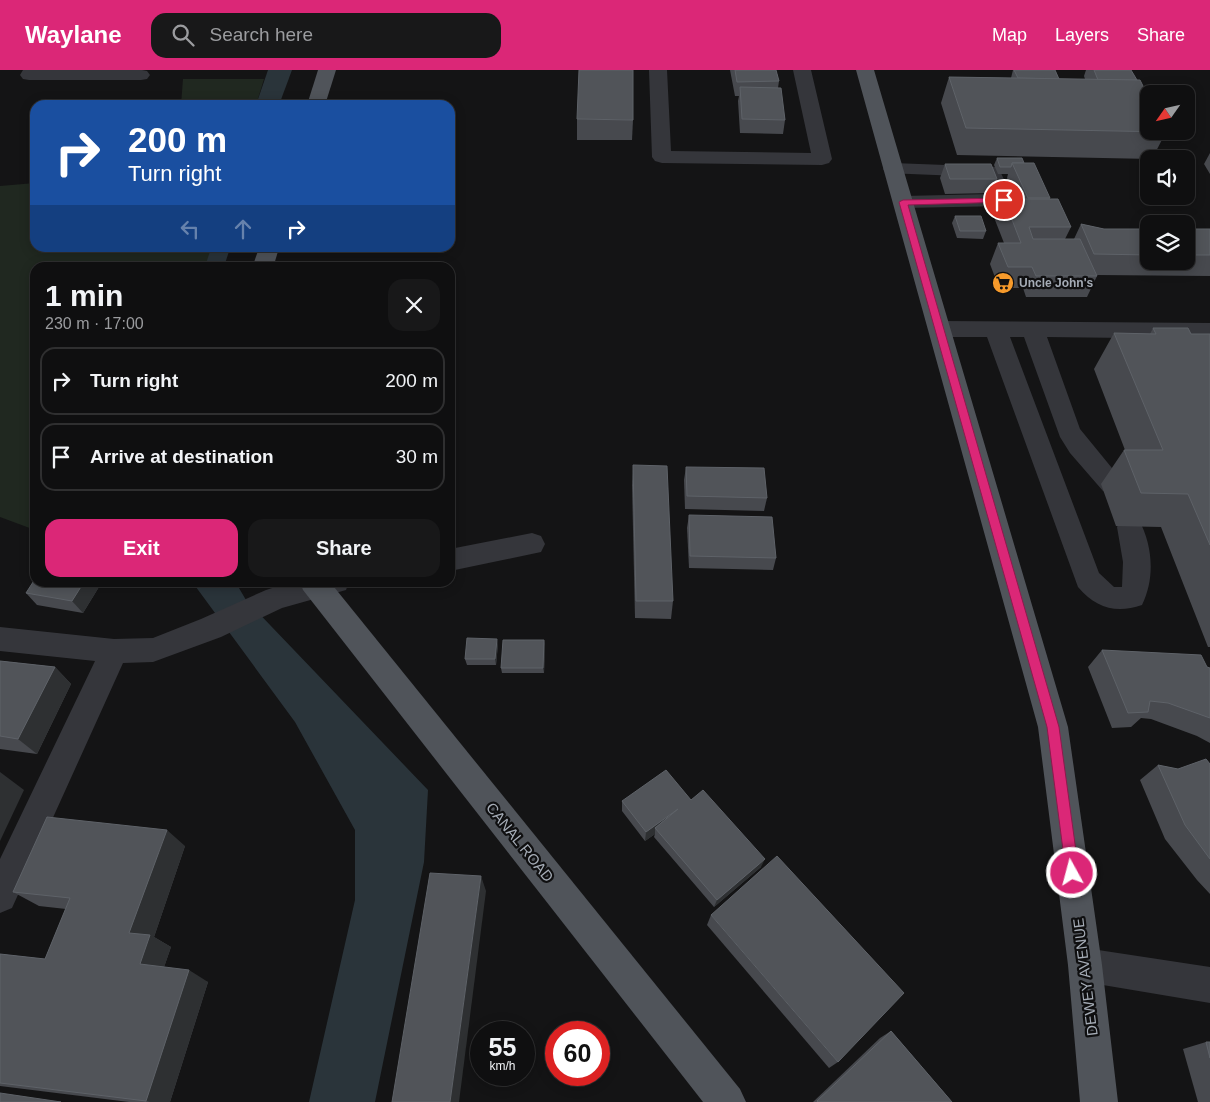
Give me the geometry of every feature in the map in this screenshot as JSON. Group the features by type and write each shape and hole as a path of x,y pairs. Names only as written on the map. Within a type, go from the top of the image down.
{"main road":[{"path":"318,100 327,70"},
{"name":"DEWEY AVENUE","path":"865,70 1053,727 1085,965 1099,1102"},
{"name":"CANAL ROAD","path":"323,587 727,1102"}],"street":[{"path":"32,70 29,75 141,75"},
{"path":"658,70 662,157 822,159 802,70"},
{"path":"894,169 991,171 1004,200 903,202"},
{"path":"939,329 1210,331"},
{"path":"996,330 1088,579 1099,592 1117,600 1132,597 1137,586 1137,555 1130,527"},
{"path":"1033,330 1069,431 1079,446 1112,484"},
{"path":"455,559 532,544"},
{"path":"0,638 114,651 153,650 211,628 276,598 311,587"},
{"path":"0,896 114,651"},
{"path":"1085,965 1210,986"}],"shaded area":[{"path":"268,70 292,70 281,100 258,100"},
{"path":"183,79 264,79 258,100 181,100"},
{"path":"30,183 30,252 211,252 208,262 30,262 30,528 0,517 0,186"},
{"path":"210,252 229,252 226,262 207,262"},
{"path":"196,587 238,587 246,600 428,790 424,862 375,1102 309,1102 355,900 355,830 295,722"}],"building":[{"path":"579,70 633,70 633,120 577,119"},
{"path":"735,70 776,70 779,81 737,82"},
{"path":"1014,70 1055,70 1059,79 1018,78"},
{"path":"1094,70 1131,70 1137,80 1098,80"},
{"path":"949,77 1140,80 1142,85 1140,85 1140,131 966,128"},
{"path":"740,87 781,88 785,120 742,119"},
{"path":"997,158 1022,158 1024,163 1012,163 1011,167 1000,167"},
{"path":"1012,163 1034,163 1050,198 1028,198"},
{"path":"945,164 991,164 997,179 950,179"},
{"path":"1004,199 1058,199 1071,227 1029,227 1033,239 1080,239 1097,276 1036,276 1032,267 1008,267 998,243 1021,243"},
{"path":"955,216 981,216 986,231 960,231"},
{"path":"1081,224 1104,229 1140,229 1140,255 1094,254"},
{"path":"1195,229 1210,229 1210,255 1195,255"},
{"path":"1153,328 1188,328 1191,334 1210,334 1210,545 1188,494 1141,493 1124,450 1163,450 1114,333 1156,334"},
{"path":"633,465 667,466 673,601 636,601"},
{"path":"686,467 764,468 767,498 687,496"},
{"path":"689,515 772,517 776,558 690,556"},
{"path":"30,587 81,587 72,601 26,593"},
{"path":"467,638 497,639 495,659 465,659"},
{"path":"503,640 544,640 543,668 501,668"},
{"path":"1102,650 1201,655 1207,667 1210,668 1210,718 1168,703 1150,701 1148,712 1128,713"},
{"path":"0,661 55,667 18,739 0,736"},
{"path":"1206,759 1210,764 1210,859 1185,825 1158,765 1178,769"},
{"path":"666,770 691,800 703,790 765,859 717,900 655,828 678,809 646,832 622,801"},
{"path":"47,817 167,830 129,933 150,935 140,964 189,970 146,1101 0,1083 0,954 45,959 70,898 13,892"},
{"path":"777,856 904,993 838,1062 711,915"},
{"path":"430,873 481,876 450,1102 392,1102"},
{"path":"891,1031 952,1102 817,1101"},
{"path":"1206,1042 1210,1042 1210,1058"},
{"path":"0,1093 61,1102 0,1102"}],"place":[{"name":"Uncle John's","path":"1003,283"}],"route":[{"path":"1004,200 903,202 1053,727 1072,873"}]}
